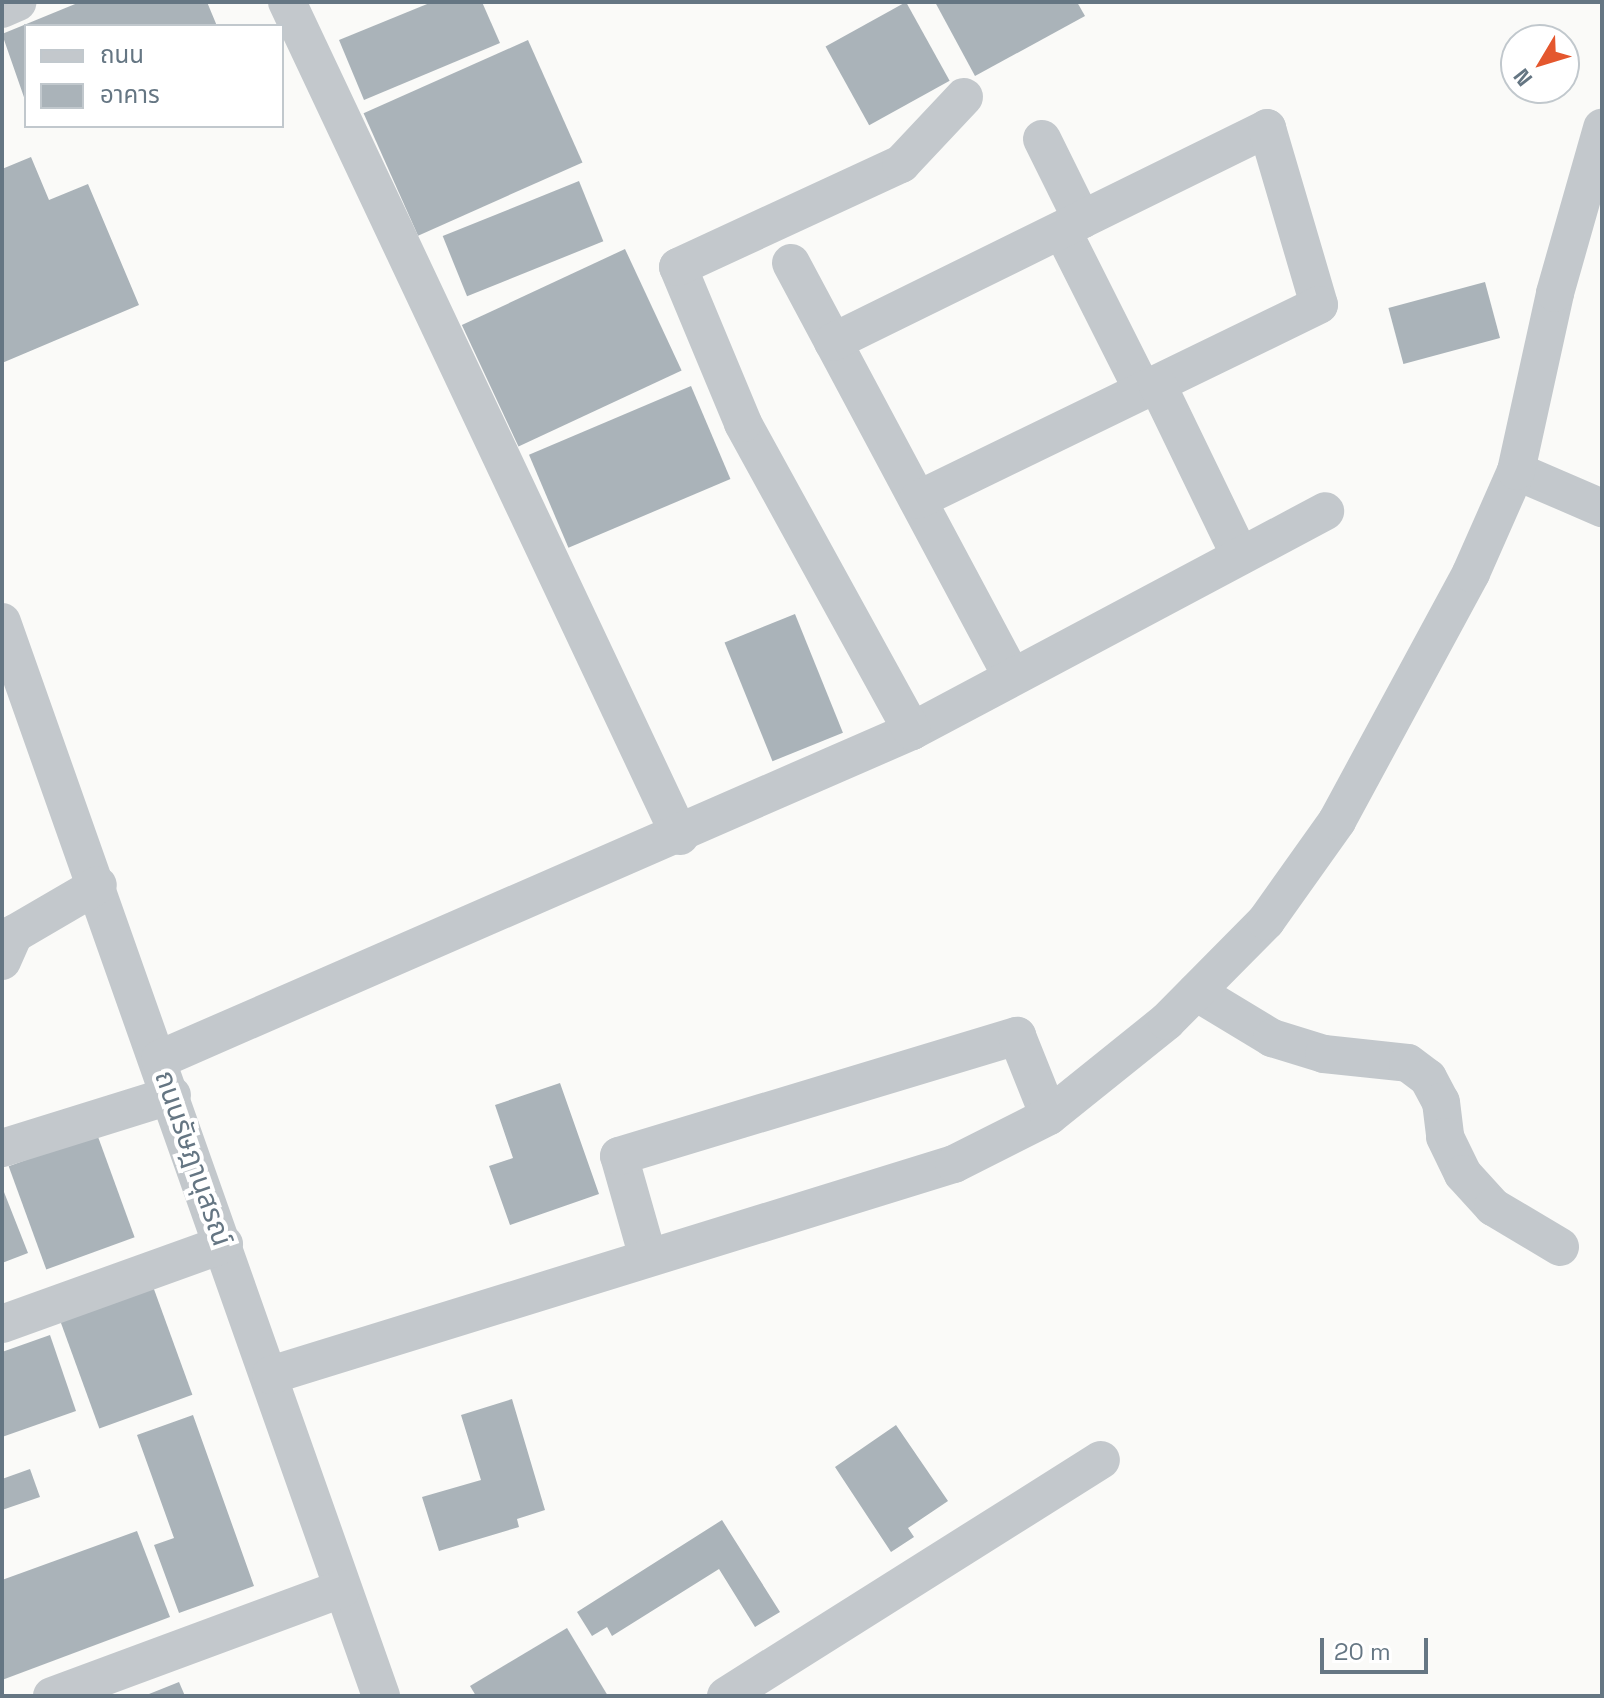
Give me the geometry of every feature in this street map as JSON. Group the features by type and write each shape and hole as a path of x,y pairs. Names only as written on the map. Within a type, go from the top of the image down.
{"street":[{"path":"2,9 18,2"},
{"path":"287,2 680,836"},
{"path":"912,731 743,423 678,267 901,164 964,97"},
{"path":"833,342 1267,128 1319,305 918,500"},
{"path":"271,1375 647,1254 954,1164 1049,1116 1196,992 1266,921 1337,821 1471,573 1516,471 1562,265 1602,128"},
{"path":"1042,139 1072,225 1150,388 1240,556"},
{"path":"791,263 1012,677"},
{"path":"1516,471 1602,508"},
{"path":"160,1059 680,836 912,731 1325,511"},
{"name":"ถนนรัษฎานุสรณ์","path":"2,622 160,1059 381,1696"},
{"path":"2,961 14,934 98,885"},
{"path":"1196,992 1272,1038 1324,1054 1408,1063 1428,1078 1441,1102 1445,1137 1463,1174 1493,1207 1560,1247"},
{"path":"647,1254 619,1156 1017,1036 1049,1116"},
{"path":"2,1148 172,1095"},
{"path":"2,1324 224,1244"},
{"path":"726,1696 1101,1460"},
{"path":"52,1696 342,1589"}],"building":[{"path":"80,2 207,2 216,24 26,24"},
{"path":"432,2 482,2 500,43 364,100 339,40"},
{"path":"906,2 950,81 869,125 826,47"},
{"path":"935,2 1077,2 1085,16 975,76"},
{"path":"24,25 24,97 2,34"},
{"path":"528,40 583,162 418,236 364,113"},
{"path":"31,157 49,200 88,184 139,305 2,363 2,169"},
{"path":"579,181 603,241 467,296 443,236"},
{"path":"625,249 682,370 518,447 462,325"},
{"path":"1485,282 1500,338 1403,364 1388,308"},
{"path":"691,386 730,479 568,548 529,455"},
{"path":"795,614 843,733 772,761 725,642"},
{"path":"560,1083 599,1194 510,1225 489,1166 513,1158 495,1105"},
{"path":"97,1134 135,1237 46,1270 9,1166"},
{"path":"2,1187 28,1253 2,1263"},
{"path":"151,1281 192,1395 99,1429 58,1315"},
{"path":"50,1335 76,1411 2,1437 2,1352"},
{"path":"512,1399 545,1510 517,1519 519,1527 439,1551 422,1497 481,1480 461,1415"},
{"path":"193,1415 254,1586 179,1613 154,1545 174,1538 137,1435"},
{"path":"896,1425 948,1501 908,1528 914,1537 891,1552 835,1467"},
{"path":"30,1469 40,1497 2,1510 2,1479"},
{"path":"722,1520 780,1612 755,1627 719,1569 612,1636 607,1627 592,1636 577,1612"},
{"path":"137,1531 170,1617 2,1680 2,1580"},
{"path":"567,1628 608,1696 476,1696 470,1686"},
{"path":"179,1682 185,1696 144,1696"}]}
